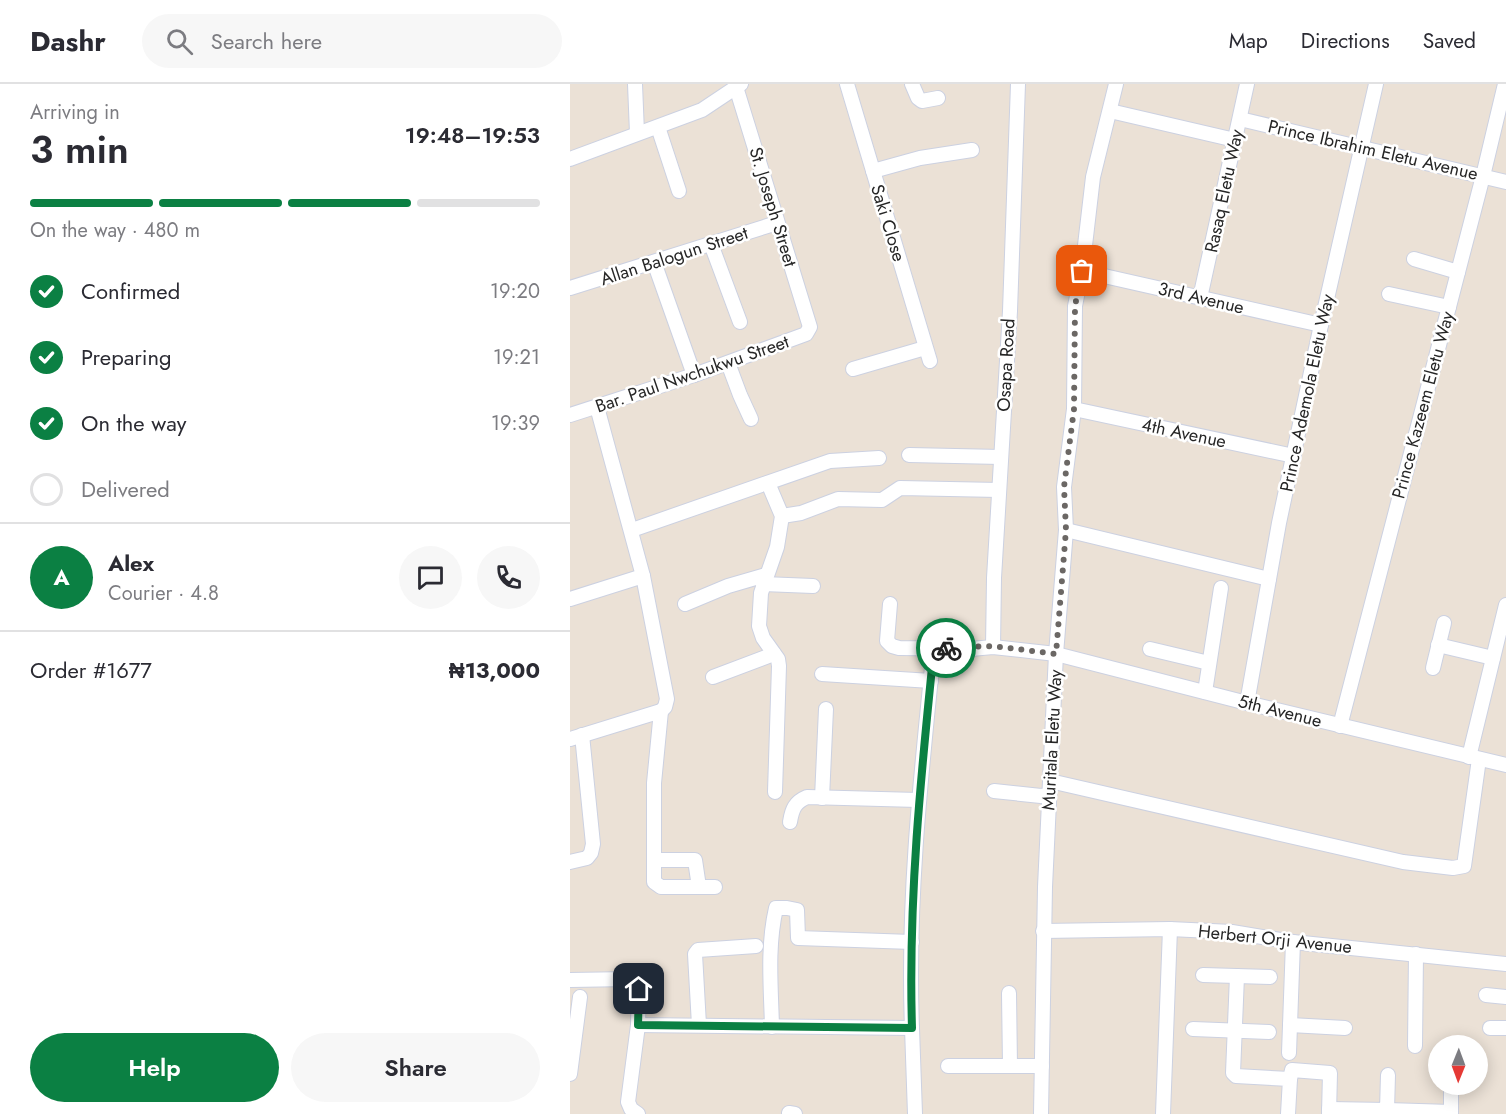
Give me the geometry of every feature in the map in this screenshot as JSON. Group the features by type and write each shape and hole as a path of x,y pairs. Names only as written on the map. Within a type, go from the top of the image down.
{"street":[{"path":"635,84 637,133"},
{"name":"Saki Close","path":"847,84 928,355 853,369"},
{"path":"912,84 918,98 922,101 938,98"},
{"name":"Osapa Road","path":"993,646 994,578 1010,311 1018,84"},
{"name":"Muritala Eletu Way","path":"1041,1114 1043,931 1056,654 1066,530 1064,487 1074,409 1075,306 1082,271 1093,177 1116,84"},
{"name":"Rasaq Eletu Way","path":"1200,298 1247,84"},
{"name":"Prince Ademola Eletu Way","path":"1247,703 1269,579 1321,325 1376,84"},
{"name":"Prince Kazeem Eletu Way","path":"1340,726 1505,84"},
{"path":"570,159 702,110 739,86"},
{"name":"St. Joseph Street","path":"739,86 777,223 810,327"},
{"path":"1110,111 1235,140"},
{"name":"Prince Ibrahim Eletu Avenue","path":"1240,118 1506,182"},
{"path":"658,127 679,191"},
{"path":"873,171 920,159 972,150"},
{"name":"Allan Balogun Street","path":"570,288 777,223"},
{"path":"711,244 740,322"},
{"path":"1414,259 1458,272"},
{"path":"654,262 694,375"},
{"name":"3rd Avenue","path":"1082,271 1321,325"},
{"path":"1389,294 1449,307"},
{"name":"Bar. Paul Nwchukwu Street","path":"570,415 798,338 806,334 810,327"},
{"path":"728,363 751,420"},
{"path":"570,862 587,858 593,844 576,737 661,711 667,699 632,530 597,407"},
{"name":"4th Avenue","path":"1074,409 1294,456"},
{"path":"909,455 1001,457"},
{"path":"632,530 831,461 879,458"},
{"path":"768,483 782,516 777,548 764,580 759,626 763,638 778,659 779,666 775,792"},
{"path":"782,516 801,513 838,499 882,500 900,488 999,490"},
{"path":"1066,530 1269,579"},
{"path":"570,599 643,576"},
{"path":"686,604 728,586 764,580 813,586"},
{"path":"1204,693 1221,588"},
{"name":"5th Avenue","path":"890,604 887,641 891,646 934,648 993,646 1056,654 1204,693 1506,765"},
{"path":"994,791 1041,796 1050,788 1403,862 1453,868 1464,866 1474,758 1506,604"},
{"path":"1433,668 1444,623"},
{"path":"1438,645 1493,658"},
{"path":"915,1114 912,942 918,800 934,648"},
{"path":"1150,649 1209,663"},
{"path":"714,677 774,654"},
{"path":"822,674 931,681"},
{"path":"822,798 826,709"},
{"path":"661,711 654,783 654,882 657,886 715,887"},
{"path":"790,822 791,813 798,801 807,797 918,800"},
{"path":"655,860 693,859 696,863 699,887"},
{"path":"772,1027 770,952 771,929 776,908 797,910 798,938 912,942"},
{"path":"1163,1114 1170,929"},
{"name":"Herbert Orji Avenue","path":"1043,931 1170,929 1232,932 1293,942 1506,964"},
{"path":"1289,1053 1293,942"},
{"path":"699,1026 695,954 698,950 756,946"},
{"path":"1415,1046 1416,954"},
{"path":"1203,975 1270,977"},
{"path":"1238,976 1234,1075 1290,1079"},
{"path":"570,980 630,979 636,983 639,989 638,1025 628,1102 638,1114"},
{"path":"1009,993 1010,1066"},
{"path":"1486,996 1506,997"},
{"path":"570,1074 573,1036 580,997"},
{"path":"638,1025 912,1028"},
{"path":"1290,1025 1345,1028"},
{"path":"1490,1028 1506,1028"},
{"path":"1193,1029 1269,1032"},
{"path":"948,1066 1042,1066"},
{"path":"1288,1114 1292,1070 1330,1073 1329,1112 1451,1113 1451,1095"},
{"path":"1387,1112 1388,1075"},
{"path":"789,1113 795,1114"}],"way so far":[{"path":"946,648 971,649 993,646 1056,654 1066,530 1064,487 1074,409 1075,306 1082,271"}],"route":[{"path":"639,989 638,1025 912,1028 912,942 918,800 934,648 946,648"}]}
